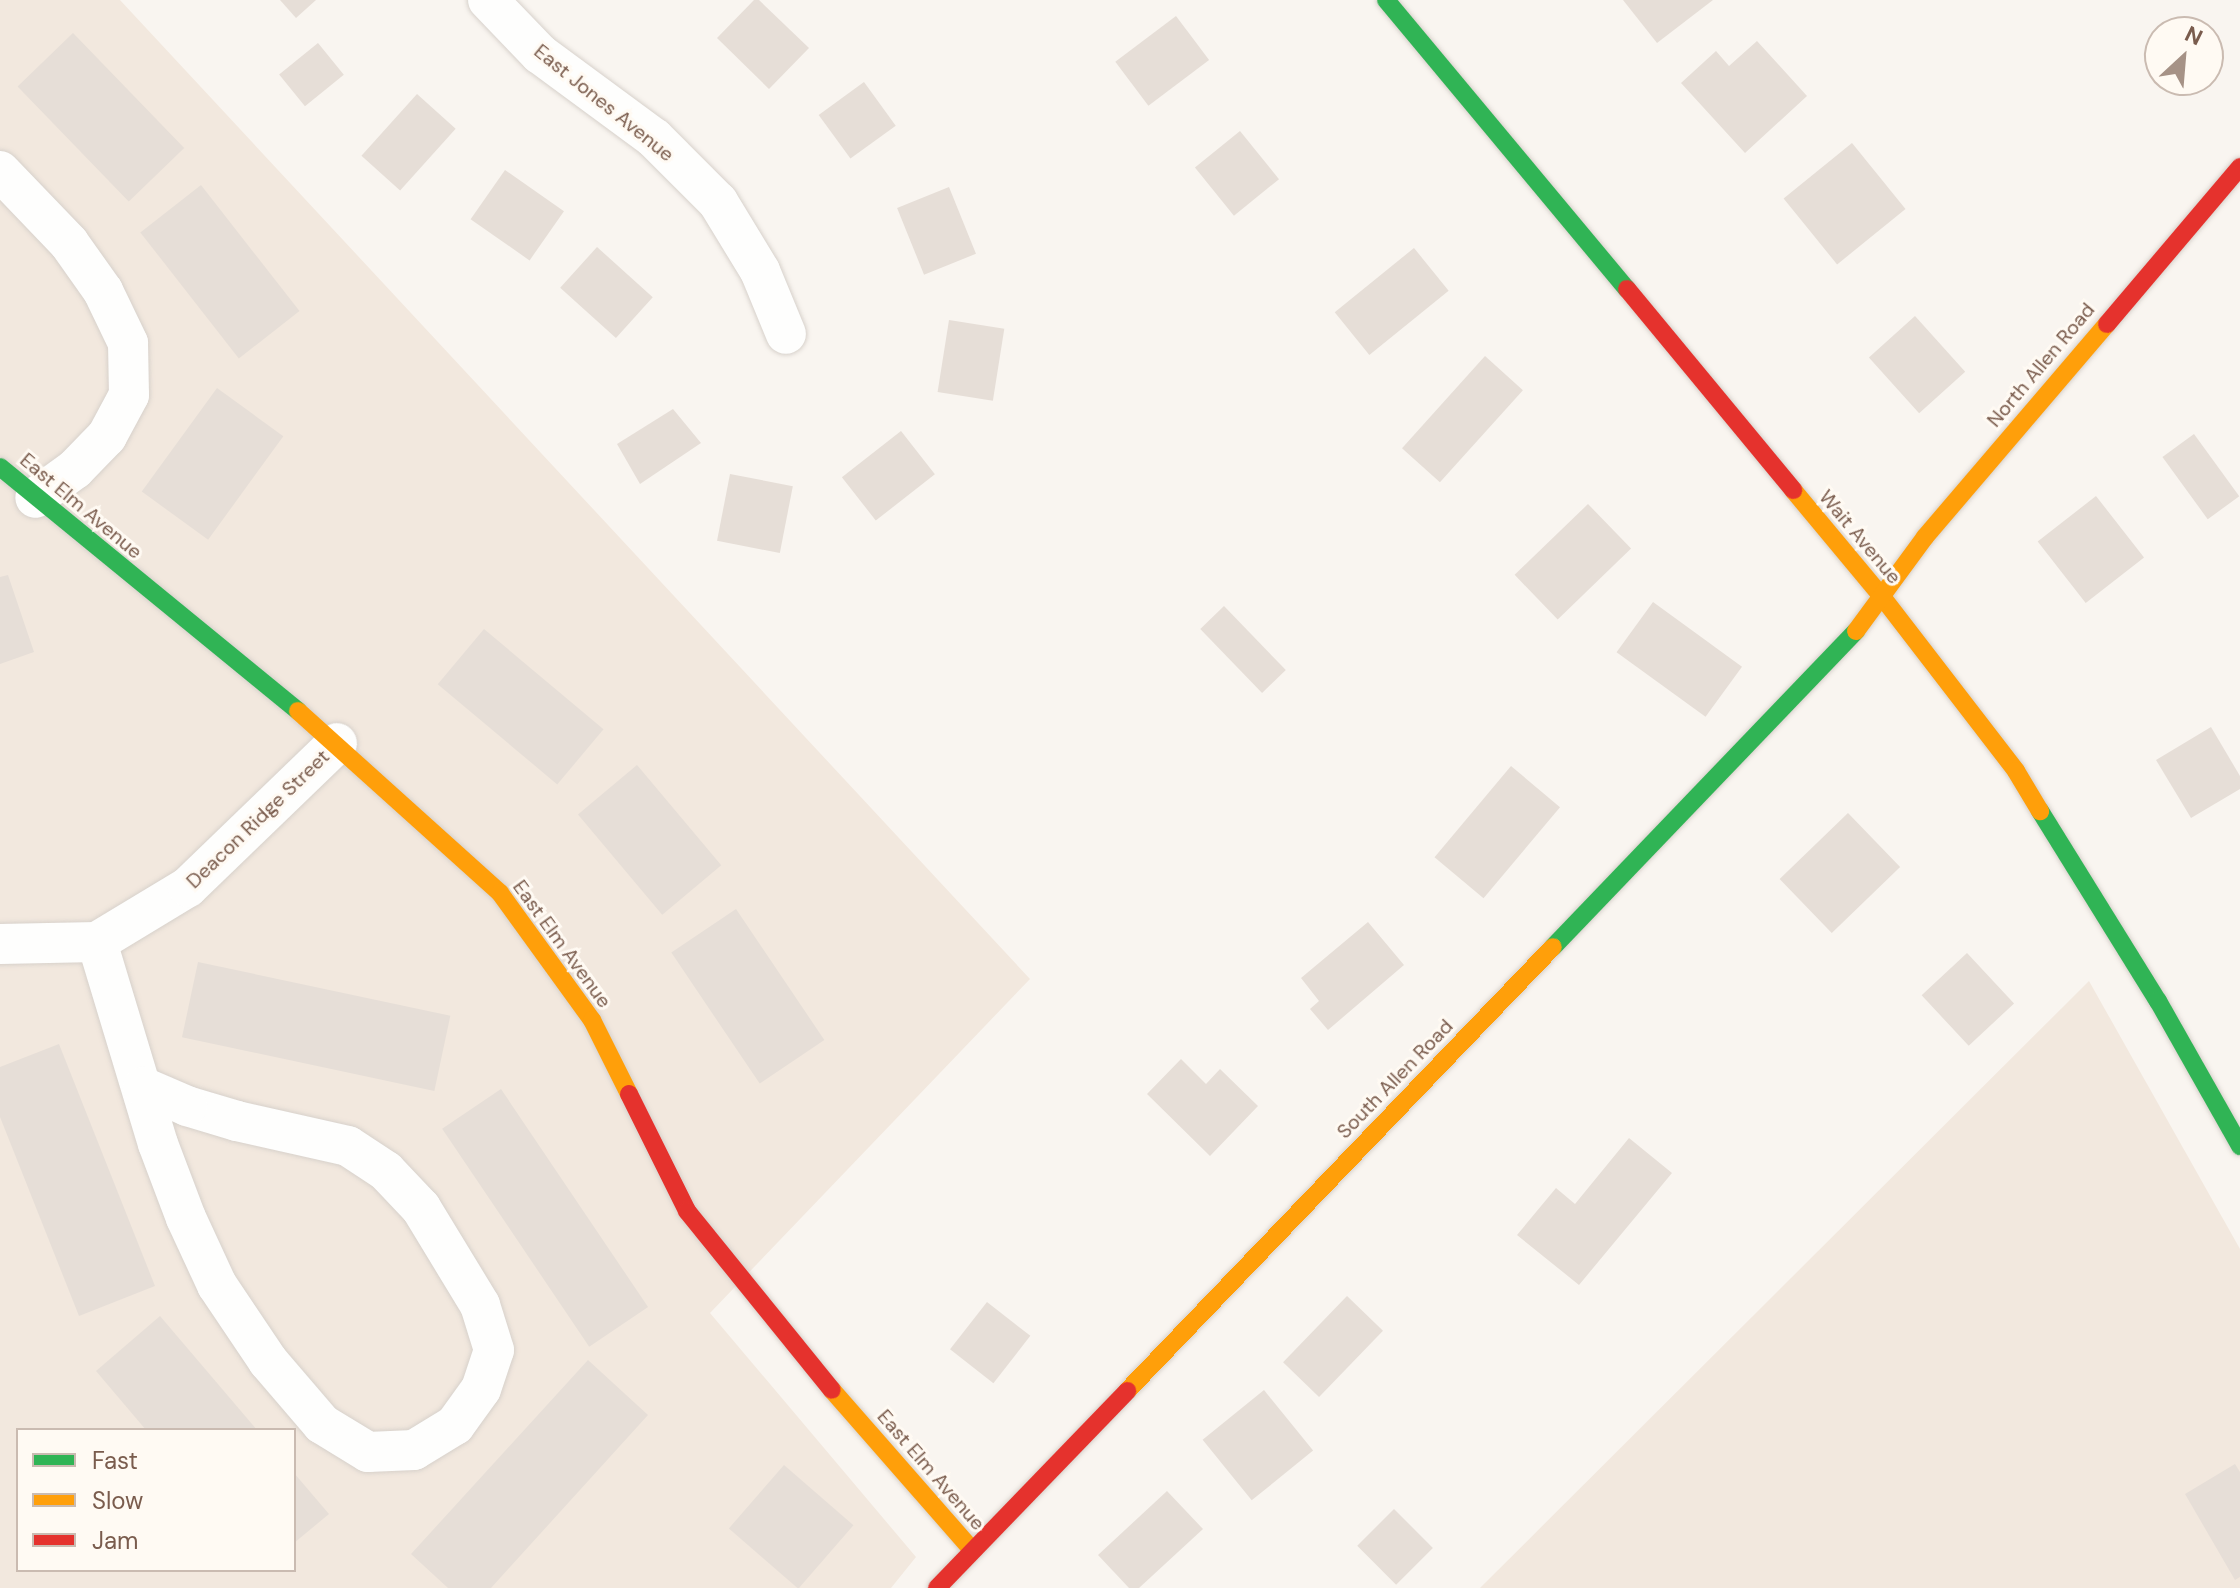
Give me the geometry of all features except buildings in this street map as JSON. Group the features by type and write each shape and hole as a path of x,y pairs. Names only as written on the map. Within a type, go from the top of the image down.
{"street":[{"name":"East Jones Avenue","path":"488,0 540,54 654,138 718,202 760,271 786,334"},
{"name":"Wait Avenue","path":"1386,0 1883,598 2016,771 2158,1001 2240,1146"},
{"name":"North Allen Road","path":"1883,598 1925,537 2240,167"},
{"path":"0,171 69,243 103,291 128,343 129,395 107,436 75,469 11,481"},
{"name":"East Elm Avenue","path":"11,481 337,743 500,893 592,1020 687,1211 848,1409 972,1550"},
{"name":"South Allen Road","path":"937,1588 1851,637 1883,598"},
{"name":"Deacon Ridge Street","path":"0,944 97,942 188,887 337,743"},
{"path":"97,942 158,1144 186,1218 217,1285 268,1361 322,1424 368,1452 414,1450 455,1425 481,1389 494,1350 480,1305 421,1208 386,1171 348,1146 187,1106 143,1087"}],"shaded area":[{"path":"0,0 120,0 1030,979 710,1313 916,1557 891,1588 0,1588"},
{"path":"2089,981 2240,1249 2240,1588 1480,1588"}],"traffic: fast":[{"path":"1386,0 1627,289"},
{"path":"0,467 298,711"},
{"path":"1553,947 1856,631"},
{"path":"2040,811 2158,1001 2240,1146"}],"traffic: slow":[{"path":"1856,631 1925,537 2107,324"},
{"path":"1793,490 1883,598 2016,771 2040,811"},
{"path":"298,711 500,893 592,1020 629,1094"},
{"path":"1127,1391 1553,947"},
{"path":"832,1390 972,1550"}],"traffic: jam":[{"path":"2107,324 2240,167"},
{"path":"1627,289 1793,490"},
{"path":"629,1094 687,1211 832,1390"},
{"path":"937,1588 1127,1391"}]}
